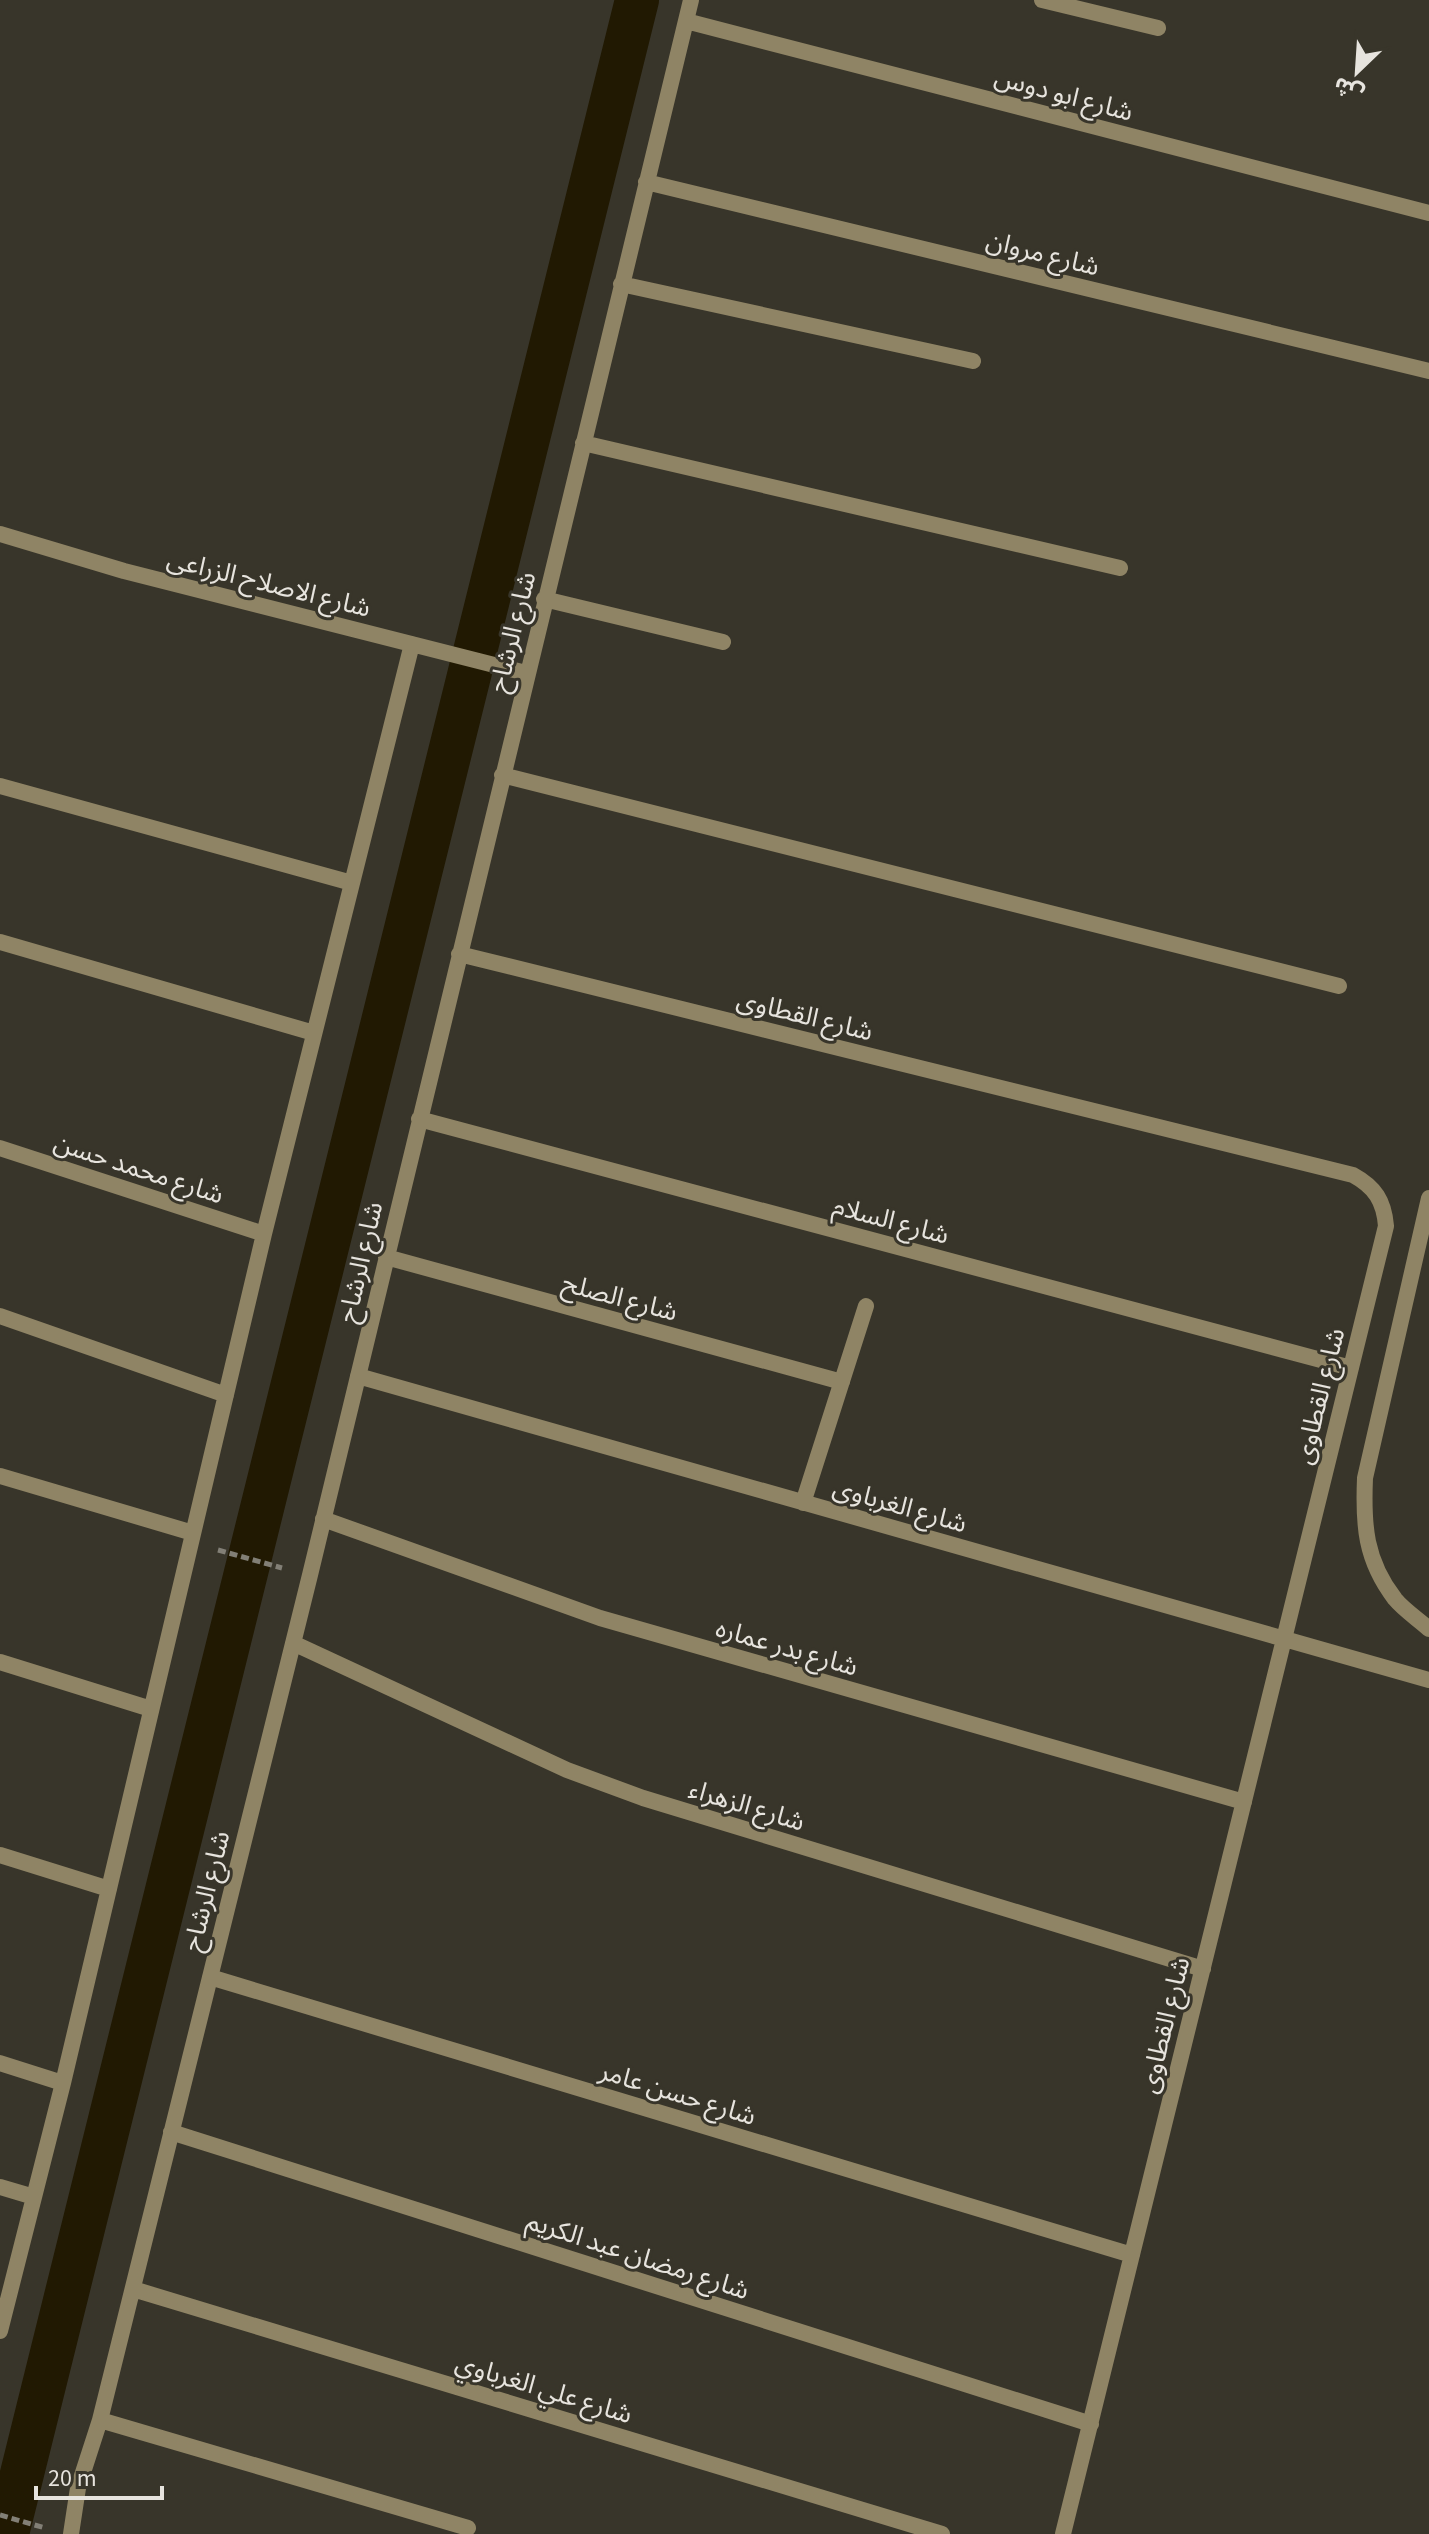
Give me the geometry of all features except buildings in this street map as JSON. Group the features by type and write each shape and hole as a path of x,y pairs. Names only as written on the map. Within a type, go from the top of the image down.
{"street":[{"name":"شارع الرشاح","path":"71,2534 78,2488 100,2420 310,1575 691,0"},
{"path":"1042,0 1158,28"},
{"name":"شارع ابو دوس","path":"686,21 1429,213"},
{"name":"شارع مروان","path":"646,182 1429,371"},
{"path":"621,284 973,361"},
{"path":"583,443 1120,568"},
{"name":"شارع الاصلاح الزراعى","path":"0,534 124,571 526,673"},
{"path":"544,599 723,642"},
{"path":"0,2331 63,2083 264,1234 412,644"},
{"path":"502,775 1339,986"},
{"path":"0,786 352,883"},
{"path":"0,942 314,1033"},
{"name":"شارع القطاوى","path":"459,954 1353,1175 1367,1183 1378,1195 1384,1209 1386,1226 1063,2534"},
{"name":"شارع السلام","path":"419,1119 1351,1368"},
{"name":"شارع محمد حسن","path":"0,1148 264,1234"},
{"path":"1429,1198 1365,1478 1363,1522 1374,1564 1396,1601 1429,1629"},
{"name":"شارع الصلح","path":"386,1257 842,1382"},
{"path":"803,1503 866,1306"},
{"path":"0,1316 226,1395"},
{"name":"شارع الغرباوى","path":"358,1376 1429,1680"},
{"path":"0,1476 192,1538"},
{"name":"شارع بدر عماره","path":"323,1519 600,1618 1244,1802"},
{"name":"شارع الزهراء","path":"293,1643 567,1770 643,1798 1203,1969"},
{"path":"0,1662 151,1709"},
{"path":"0,1855 109,1889"},
{"name":"شارع حسن عامر","path":"210,1977 1132,2255"},
{"path":"0,2063 63,2083"},
{"name":"شارع رمضان عبد الكريم","path":"171,2132 1091,2424"},
{"path":"0,2187 34,2197"},
{"name":"شارع علي الغرباوي","path":"133,2289 942,2534"},
{"path":"100,2420 468,2528"}],"path":[{"path":"192,1538 310,1575"},
{"path":"0,2515 51,2530"}],"waterway":[{"path":"7,2534 637,0"}]}
